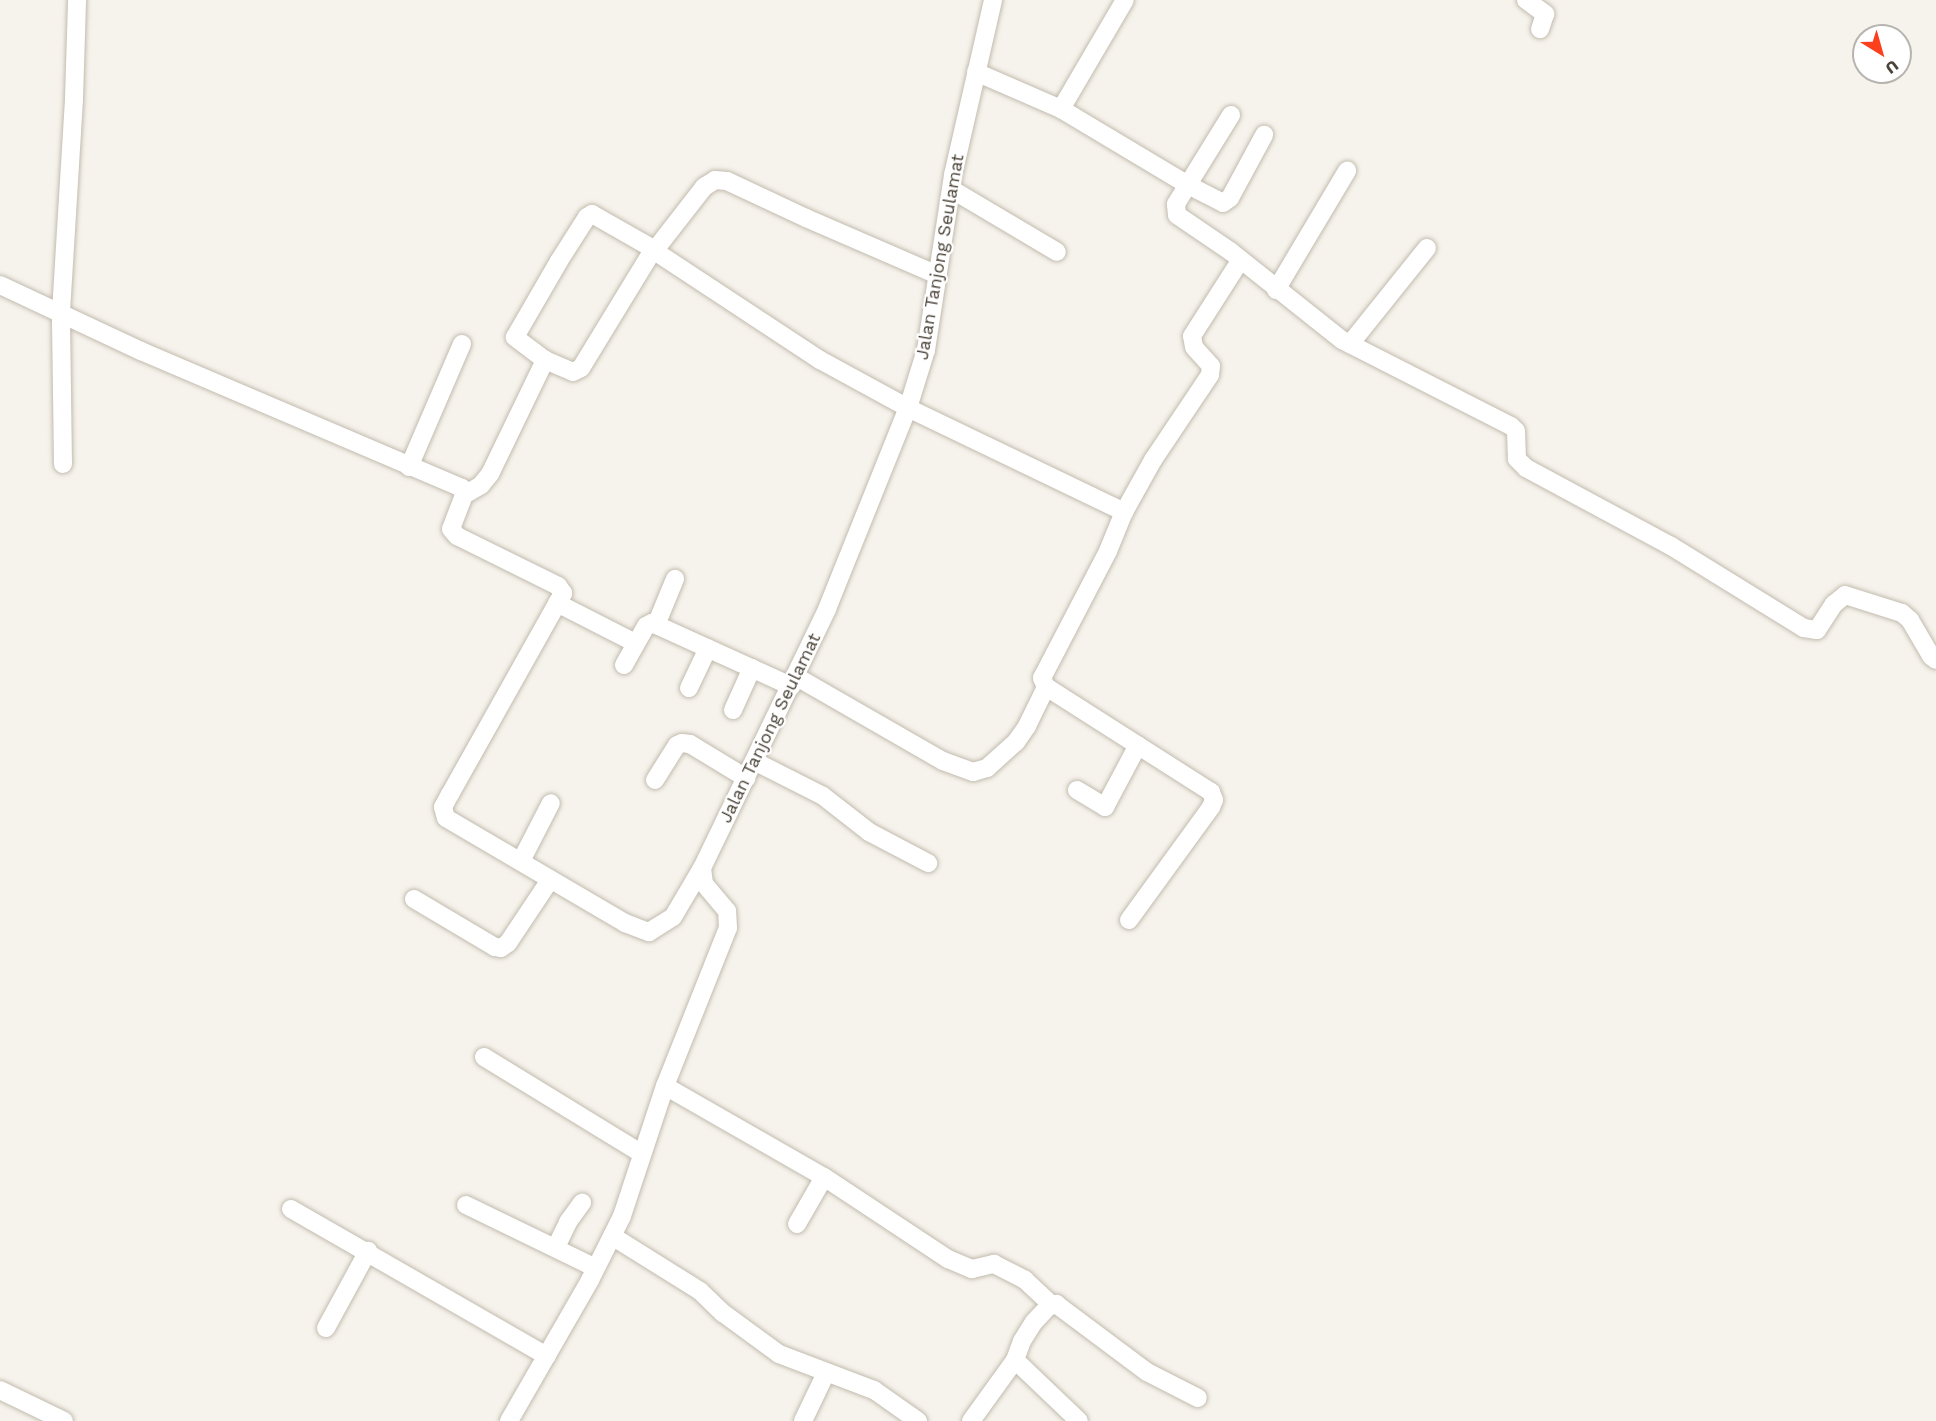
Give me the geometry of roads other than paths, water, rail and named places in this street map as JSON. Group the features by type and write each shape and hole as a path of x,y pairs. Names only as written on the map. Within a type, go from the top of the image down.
{"street":[{"path":"63,464 61,312 74,98 76,0"},
{"name":"Jalan Tanjong Seulamat","path":"550,880 625,923 649,932 660,928 673,917 702,868 793,681 876,494 908,408 926,350 951,189 993,0"},
{"path":"1061,109 1125,0"},
{"path":"1526,0 1545,14 1540,28"},
{"path":"976,72 1061,109 1188,185 1220,201 1227,201 1264,135"},
{"path":"1231,115 1176,204 1177,214 1350,344 1511,426 1516,431 1517,459 1526,468 1671,546 1804,628 1817,630 1834,604 1841,597 1848,595 1906,616 1931,656 1936,660"},
{"path":"1276,290 1347,171"},
{"path":"938,275 720,180 704,187 659,248 653,250 581,368 573,372 545,360 515,337 587,217 597,215 653,250 820,360 908,408 1124,513"},
{"path":"951,189 1057,252"},
{"path":"1350,344 1427,248"},
{"path":"1129,920 1214,800 1211,792 1046,687 1042,682 1043,674 1153,460 1210,375 1211,366 1194,347 1192,336 1240,261"},
{"path":"0,285 141,351 462,488 464,495 451,529 457,536 558,586 562,593 557,603 443,807 446,818 550,880 508,943 501,948 495,947 414,899"},
{"path":"409,466 462,344"},
{"path":"464,495 481,485 490,474 545,360"},
{"path":"656,625 675,579"},
{"path":"557,603 635,643"},
{"path":"624,665 646,626 656,625 752,668 793,681 943,761 973,772 987,768 1016,742 1027,726 1046,687"},
{"path":"689,688 708,648"},
{"path":"733,710 752,668"},
{"path":"655,780 677,745 682,743 690,744 746,778"},
{"path":"1077,790 1105,807 1138,745"},
{"path":"754,761 823,796 869,832 928,863"},
{"path":"521,861 551,803"},
{"path":"509,1421 596,1268 622,1216 666,1086 729,922 724,906 704,884 702,868"},
{"path":"484,1057 642,1154"},
{"path":"666,1086 824,1177 948,1259 972,1269 994,1264 1025,1280 1052,1305 1060,1305 1116,1351 1147,1372 1198,1398"},
{"path":"797,1224 824,1177"},
{"path":"556,1247 568,1222 582,1203"},
{"path":"466,1205 596,1268"},
{"path":"291,1209 368,1251 547,1356"},
{"path":"612,1236 700,1291 723,1313 779,1354 874,1390 918,1421"},
{"path":"326,1328 368,1251"},
{"path":"971,1421 1015,1360 1022,1341 1034,1322 1052,1305"},
{"path":"1015,1360 1079,1421"},
{"path":"802,1421 826,1373"},
{"path":"0,1390 64,1421"}]}
